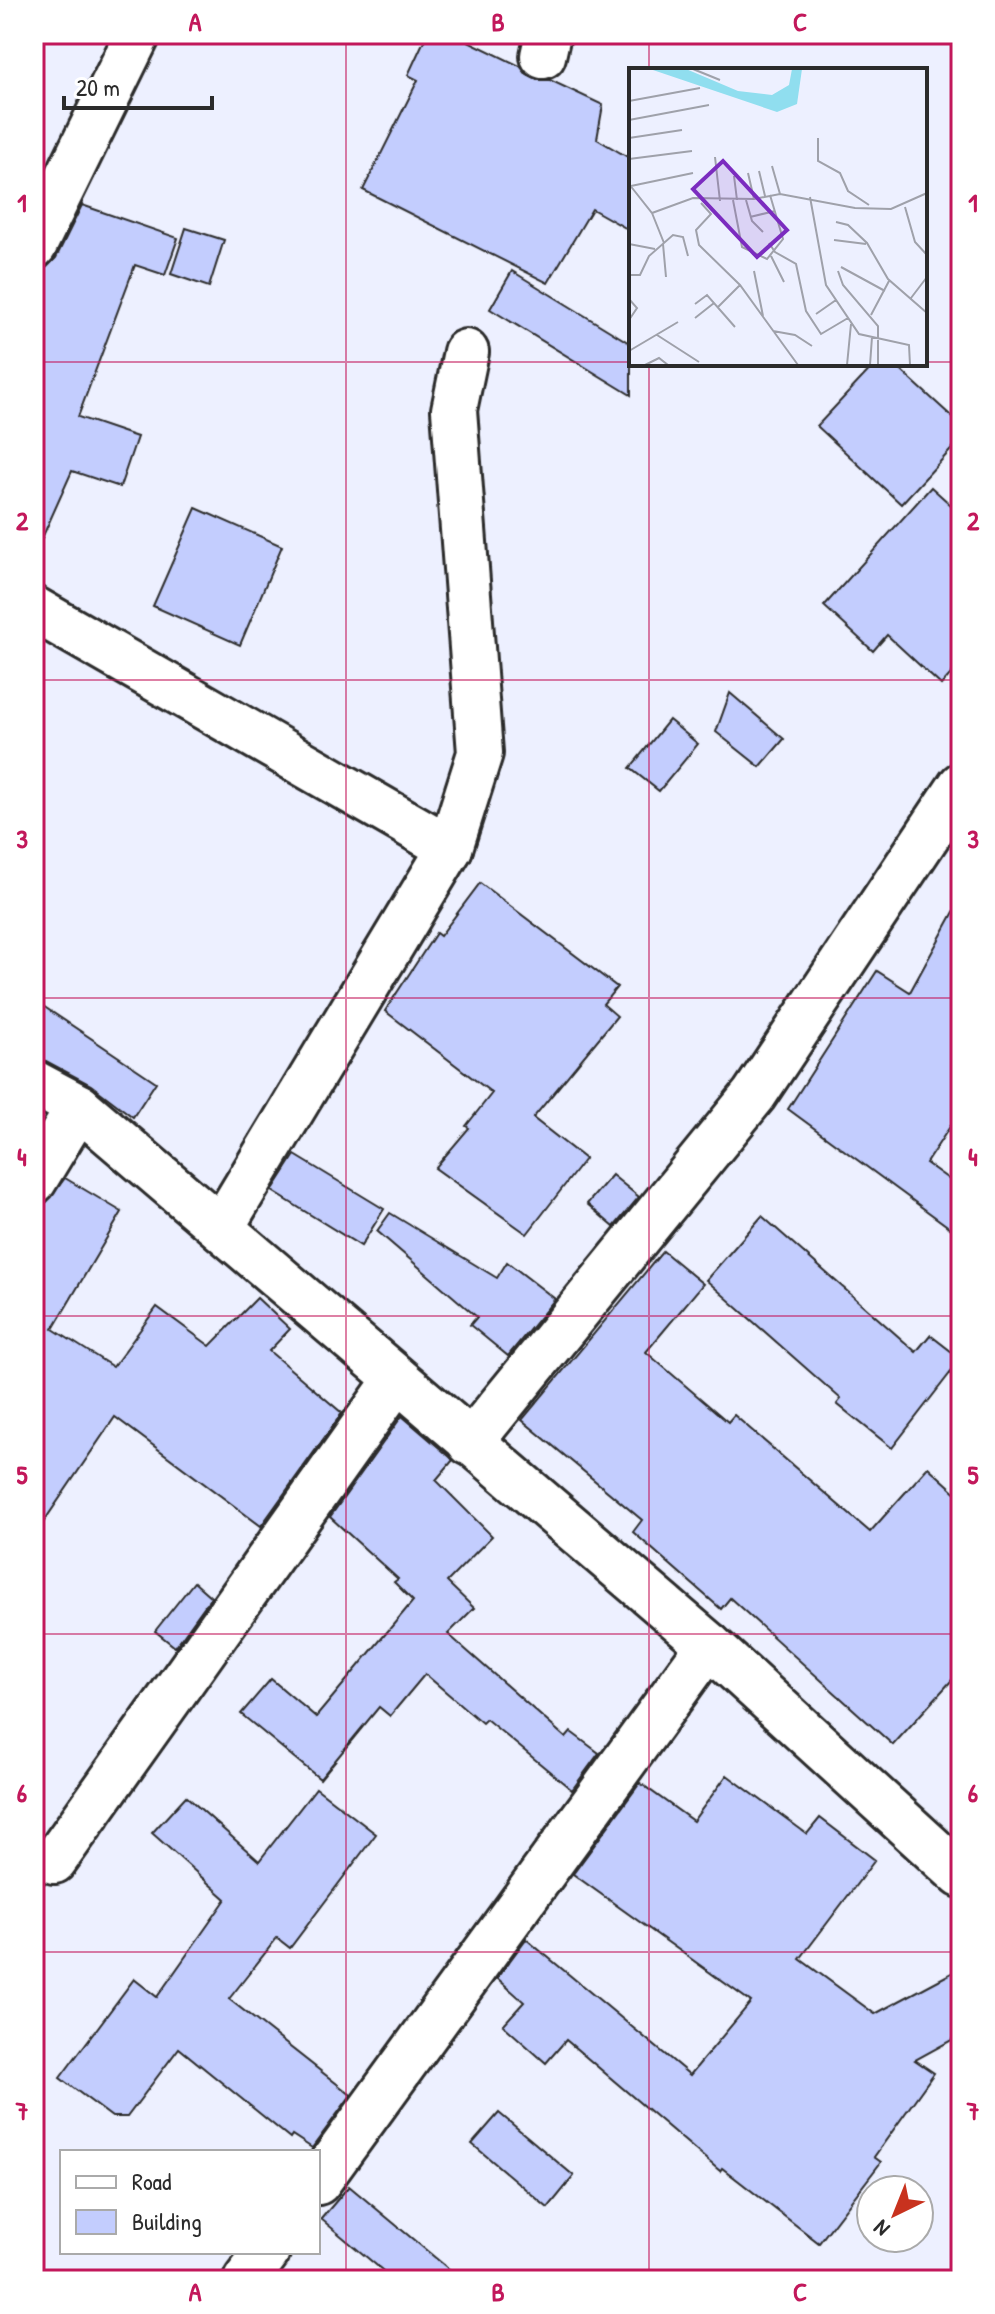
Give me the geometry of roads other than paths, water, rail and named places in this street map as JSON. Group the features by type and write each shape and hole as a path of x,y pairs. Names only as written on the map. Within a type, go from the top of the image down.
{"street":[{"path":"34,246 138,34"},
{"path":"221,1228 450,848 480,753 454,410 466,352"},
{"path":"34,609 450,848"},
{"path":"470,1443 754,1095 961,785"},
{"path":"34,1083 79,1107 221,1228 709,1645 961,1875"},
{"path":"34,1181 79,1107"},
{"path":"54,1861 397,1379"},
{"path":"320,2179 709,1645"},
{"path":"246,2280 266,2254"}]}
